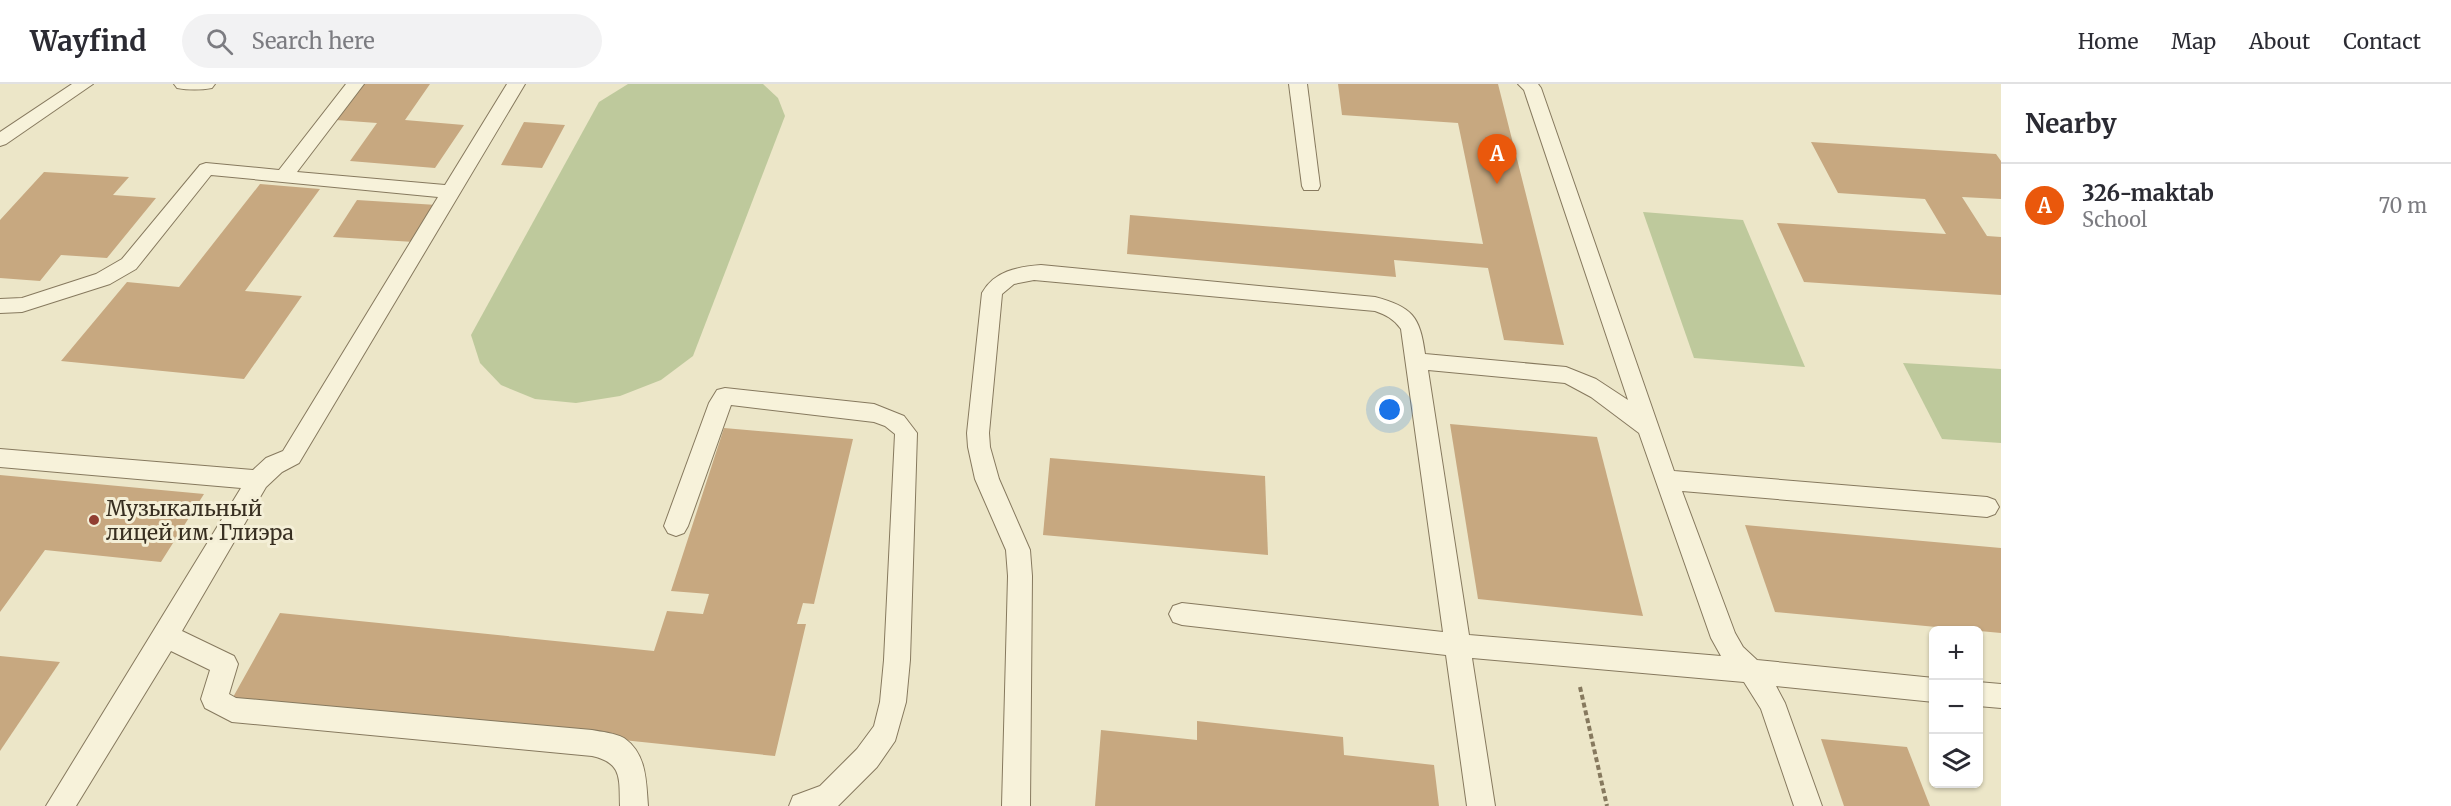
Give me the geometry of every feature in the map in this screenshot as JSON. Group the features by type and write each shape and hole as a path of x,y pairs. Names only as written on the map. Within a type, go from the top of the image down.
{"lane":[{"path":"0,140 84,84"},
{"path":"183,84 206,84"},
{"path":"284,177 355,84"},
{"path":"60,806 166,636 258,480 274,465 291,457 516,84"},
{"path":"1298,84 1311,186"},
{"path":"1527,84 1532,88 1666,480 1724,638 1734,655 1751,671 1772,703 1808,806"},
{"path":"0,306 22,305 104,279 129,264 206,169 451,192"},
{"path":"1016,806 1020,576 1018,550 982,464 978,433 992,293 998,284 1025,273 1041,272 1375,304 1395,309 1404,316 1411,328 1481,806"},
{"path":"1415,361 1566,375 1580,379 1649,429"},
{"path":"676,526 724,396 874,413 891,418 900,424 906,434 897,660 893,702 886,732 867,758 829,796 803,806"},
{"path":"0,458 258,480"},
{"path":"1666,480 1987,507"},
{"path":"1182,614 1456,645 1929,689"},
{"path":"166,636 225,664 214,699 232,710 592,743 615,748 632,769 634,806 645,806"},
{"path":"1983,694 2001,696"}],"path":[{"path":"1574,656 1607,806"}],"green space":[{"path":"628,84 763,84 778,98 785,116 693,356 661,380 620,396 576,403 535,399 501,385 480,363 471,335 599,102"},
{"path":"1643,212 1743,220 1805,367 1694,358"},
{"path":"1903,363 2001,369 2001,443 1942,439"}],"building":[{"path":"363,84 430,84 405,120 464,125 435,168 350,161 377,123 336,120"},
{"path":"1338,84 1498,84 1564,345 1504,340 1488,268 1394,260 1396,277 1127,254 1130,215 1483,244 1458,123 1342,115"},
{"path":"524,122 565,125 542,168 501,165"},
{"path":"1811,142 1996,154 2001,161 2001,199 1962,197 1987,236 2001,237 2001,295 1804,282 1777,223 1946,234 1925,199 1838,193"},
{"path":"44,172 129,177 113,195 156,198 107,258 61,255 40,281 0,278 0,220"},
{"path":"260,184 320,189 245,291 302,296 244,379 61,361 127,282 179,287"},
{"path":"357,200 437,205 414,242 333,237"},
{"path":"1450,424 1597,437 1643,616 1478,599"},
{"path":"724,428 853,439 814,604 803,603 797,624 806,624 775,756 232,699 280,613 654,651 667,611 703,614 709,594 671,591"},
{"path":"1050,458 1265,476 1268,555 1043,535"},
{"name":"Музыкальный лицей им. Глиэра","path":"0,475 204,494 161,562 45,550 0,612"},
{"path":"1745,525 2001,548 2001,633 1983,631 1983,626 1929,626 1775,612"},
{"path":"0,656 60,662 0,751"},
{"path":"1197,721 1343,737 1344,755 1434,765 1439,806 1095,806 1101,730 1197,740"},
{"path":"1821,739 1907,747 1930,806 1844,806"}],"place":[{"name":"326-maktab","path":"1497,184"},
{"name":"Музыкальный лицей им. Глиэра","path":"94,520"}]}
